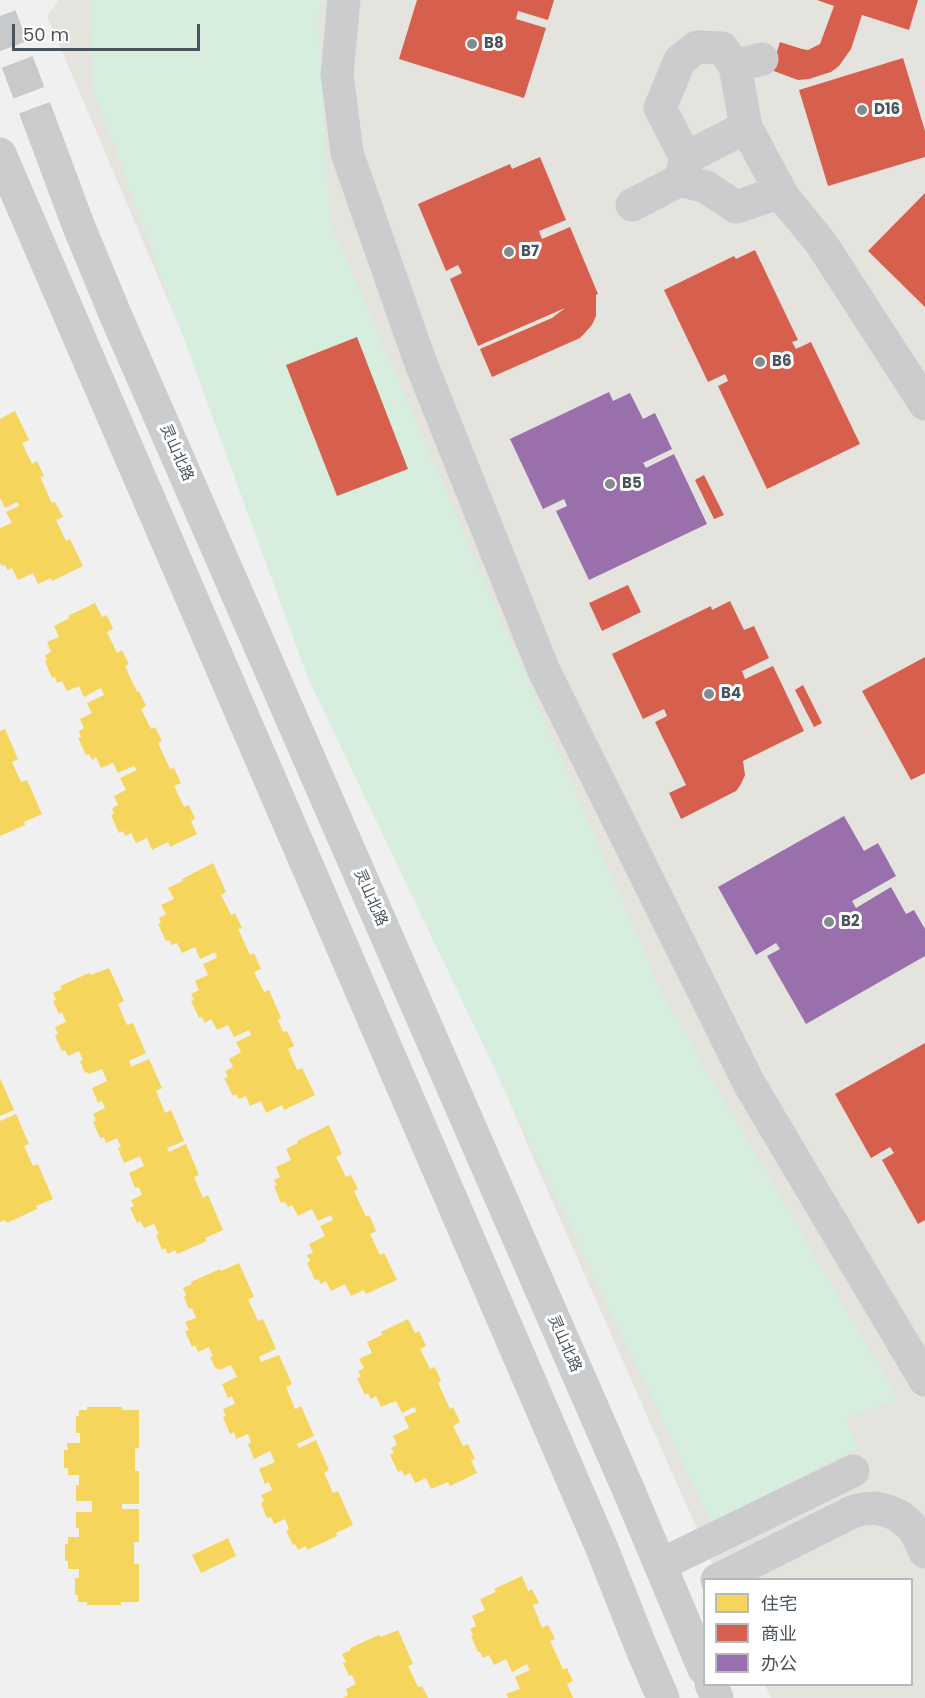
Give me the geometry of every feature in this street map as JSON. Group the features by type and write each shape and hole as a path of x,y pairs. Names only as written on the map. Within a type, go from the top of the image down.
{"street":[{"path":"344,0 337,74 347,153 420,361 544,671 750,1084 925,1380"},
{"path":"781,192 736,207 706,188 683,169 660,108 680,60 697,47 722,48 748,62 746,127 781,192 784,198 820,243 925,404"},
{"name":"灵山北路","path":"41,125 77,222 115,314 703,1664"},
{"path":"632,205 746,127"},
{"path":"0,154 601,1546 663,1698"},
{"path":"660,1565 853,1471"},
{"path":"721,1578 852,1512 863,1509 888,1511 899,1516 917,1534 925,1552"},
{"path":"675,1600 703,1587"}],"shaded area":[{"path":"59,0 925,0 925,1698 771,1698 765,1686 913,1686 913,1578 719,1578 542,1178 47,16"}],"green space":[{"path":"93,0 324,0 318,18 330,221 662,993 899,1400 845,1418 858,1448 711,1522 307,676 93,89 89,6"}],"building: 住宅":[{"path":"15,411 29,440 22,443 32,464 37,461 44,476 40,477 52,503 55,502 63,517 56,520 66,541 70,539 83,566 52,581 51,578 38,584 33,573 18,580 12,568 7,570 5,565 2,566 0,563 0,528 12,523 6,512 19,506 17,502 5,508 0,498 0,419"},
{"path":"95,603 102,617 107,615 113,629 107,632 117,653 122,650 129,664 125,666 146,706 141,709 151,729 155,727 162,741 158,743 170,769 174,768 181,783 174,786 184,807 189,805 195,819 191,821 197,834 170,847 168,842 152,850 147,838 136,843 131,833 125,836 123,831 119,833 111,815 114,814 112,808 118,805 114,796 126,790 120,778 137,770 134,766 118,773 113,763 101,768 96,757 92,760 89,754 86,755 78,738 81,737 79,731 84,728 80,719 92,713 87,703 104,695 101,688 84,697 79,686 67,691 62,681 57,683 55,677 52,678 45,661 47,660 45,655 51,652 47,642 59,637 54,626 70,618 68,616"},
{"path":"5,729 18,759 12,762 21,782 27,780 42,814 24,822 25,825 0,836 0,731"},
{"path":"213,863 226,892 221,895 231,915 235,913 242,928 238,929 250,955 254,953 261,969 254,972 264,992 269,990 281,1018 278,1020 283,1032 287,1031 294,1046 288,1049 297,1070 302,1068 315,1095 284,1110 282,1105 266,1113 261,1101 250,1106 246,1096 239,1099 236,1094 233,1096 224,1078 228,1077 225,1071 233,1067 229,1059 241,1052 236,1042 251,1035 249,1030 234,1037 228,1025 217,1030 211,1019 205,1023 202,1017 199,1018 191,1001 194,1000 191,994 199,990 195,981 208,975 203,964 217,958 215,952 200,959 195,947 182,953 177,943 172,945 169,940 166,941 158,924 161,923 159,918 166,914 161,905 174,899 168,888"},
{"path":"109,968 124,1001 118,1004 127,1025 133,1023 146,1053 129,1061 131,1067 149,1059 162,1088 156,1091 165,1113 171,1110 184,1141 167,1148 169,1152 186,1144 199,1175 194,1177 203,1198 208,1195 223,1230 205,1238 207,1241 177,1254 175,1250 168,1254 165,1248 162,1250 156,1235 159,1234 154,1224 144,1228 140,1221 137,1223 130,1208 134,1206 131,1200 142,1195 139,1187 135,1188 129,1173 144,1166 140,1156 124,1163 117,1138 106,1143 104,1137 100,1138 93,1122 96,1120 93,1114 105,1108 102,1101 98,1103 92,1088 107,1081 102,1069 89,1074 85,1073 79,1051 68,1056 65,1050 62,1051 55,1036 58,1034 55,1027 66,1022 62,1012 59,1014 53,1001 56,1000 53,993 62,989 60,986 89,973 91,975"},
{"path":"0,1078 14,1110 0,1116"},
{"path":"16,1114 29,1144 24,1146 33,1166 38,1164 53,1199 7,1223 5,1220 0,1222 0,1121"},
{"path":"329,1125 342,1154 336,1157 346,1177 351,1175 358,1189 354,1191 366,1217 369,1215 376,1231 370,1234 380,1255 384,1253 397,1280 366,1294 364,1290 351,1296 345,1284 331,1291 326,1281 321,1284 318,1279 315,1280 307,1263 310,1261 307,1255 313,1253 309,1244 325,1236 320,1226 333,1220 331,1215 318,1221 312,1209 298,1216 292,1205 288,1207 285,1202 281,1203 274,1186 277,1185 274,1180 280,1177 276,1167 291,1160 286,1149"},
{"path":"239,1263 254,1297 248,1299 258,1321 263,1319 276,1349 259,1357 261,1362 279,1355 292,1384 286,1387 295,1409 301,1406 314,1436 297,1444 299,1448 316,1440 329,1470 324,1473 333,1493 338,1491 353,1525 336,1533 337,1536 307,1550 306,1546 298,1550 295,1544 293,1545 286,1531 289,1529 285,1519 274,1524 271,1517 267,1518 261,1503 264,1501 261,1495 272,1490 269,1482 265,1484 259,1469 275,1462 270,1451 254,1459 248,1444 251,1443 248,1434 236,1439 234,1432 230,1434 223,1417 226,1416 223,1409 235,1404 232,1396 228,1398 222,1384 237,1377 231,1365 216,1369 210,1357 213,1356 209,1347 198,1352 195,1345 192,1347 185,1331 189,1330 185,1322 196,1318 192,1308 189,1309 183,1288 220,1269 221,1271"},
{"path":"408,1319 415,1333 419,1331 426,1346 420,1349 430,1369 435,1367 441,1381 438,1383 450,1409 453,1407 460,1422 453,1426 463,1446 468,1444 475,1459 471,1460 477,1473 450,1486 448,1482 431,1489 426,1478 415,1483 410,1473 404,1476 402,1470 398,1472 390,1455 394,1453 391,1448 397,1445 393,1436 409,1428 404,1417 417,1411 414,1407 402,1413 396,1401 381,1407 376,1396 371,1399 368,1393 365,1395 357,1378 361,1377 358,1371 364,1368 359,1359 372,1353 367,1342 382,1335 381,1332"},
{"path":"87,1407 122,1407 122,1410 139,1410 139,1448 135,1448 135,1471 139,1471 139,1504 122,1504 122,1509 139,1509 139,1542 134,1542 134,1564 139,1564 139,1602 121,1602 121,1605 87,1605 87,1602 78,1602 78,1595 75,1595 75,1578 79,1578 79,1569 68,1569 68,1561 65,1561 65,1544 68,1544 68,1537 79,1537 79,1528 76,1528 76,1512 92,1512 92,1501 76,1501 76,1485 79,1485 79,1475 68,1475 68,1468 64,1468 64,1450 68,1450 67,1443 80,1443 80,1433 76,1433 76,1416 79,1416 79,1410 87,1410"},
{"path":"228,1538 236,1556 201,1573 192,1555"},
{"path":"522,1576 528,1591 532,1589 539,1603 533,1605 542,1628 548,1625 555,1639 550,1641 563,1669 567,1668 573,1681 567,1684 573,1698 508,1698 506,1694 520,1689 515,1677 530,1670 527,1664 512,1672 506,1659 494,1665 489,1655 483,1658 478,1652 471,1636 473,1635 470,1629 476,1626 472,1616 485,1610 480,1599 496,1592 494,1589"},
{"path":"398,1630 413,1664 408,1666 418,1687 422,1686 428,1698 343,1698 348,1695 346,1689 356,1684 352,1675 349,1676 342,1654 379,1635 381,1637"}],"building: 商业":[{"name":"B8","path":"417,0 554,0 548,20 518,11 516,19 546,28 524,98 399,59"},
{"path":"817,0 918,0 909,30 862,15 851,49 839,66 831,72 798,80 771,70 780,42 808,50 820,44 834,6"},
{"name":"D16","path":"903,58 925,131 925,157 828,186 799,90"},
{"name":"B7","path":"540,157 566,220 539,231 542,239 570,227 598,294 596,295 596,316 592,325 580,338 492,377 480,349 552,318 565,308 478,346 450,279 462,273 458,265 446,271 418,204 510,164 512,169"},
{"path":"925,193 925,307 868,251"},
{"name":"B6","path":"755,250 798,340 792,342 796,349 811,342 860,444 767,489 718,386 728,381 725,374 708,382 664,290 734,256 736,259"},
{"path":"357,337 408,469 337,496 286,365"},
{"path":"704,475 724,515 714,519 695,480"},
{"path":"628,585 641,612 602,631 589,603"},
{"name":"B4","path":"730,601 744,630 754,626 769,658 742,671 745,679 773,666 804,731 743,761 745,775 736,791 681,819 669,793 686,785 655,722 667,716 664,709 643,719 612,654 711,606 712,610"},
{"path":"925,657 925,773 911,780 862,691"},
{"path":"803,685 822,723 814,727 795,690"},
{"path":"925,1043 925,1220 918,1224 882,1160 894,1153 890,1147 871,1158 835,1094"}],"building: 办公":[{"name":"B5","path":"609,392 613,401 630,393 643,419 655,413 672,449 643,463 646,468 674,454 707,524 589,580 556,511 567,506 564,499 543,509 510,439"},
{"name":"B2","path":"844,816 864,851 878,843 896,876 852,901 856,908 891,887 906,914 914,910 925,929 925,956 806,1024 767,956 780,949 776,943 756,955 718,887"}],"tunnel":[{"path":"0,16 41,125"}],"place":[{"name":"B8","path":"472,44"},
{"name":"D16","path":"862,110"},
{"name":"B7","path":"509,252"},
{"name":"B6","path":"760,362"},
{"name":"B5","path":"610,484"},
{"name":"B4","path":"709,694"},
{"name":"B2","path":"829,922"}]}
